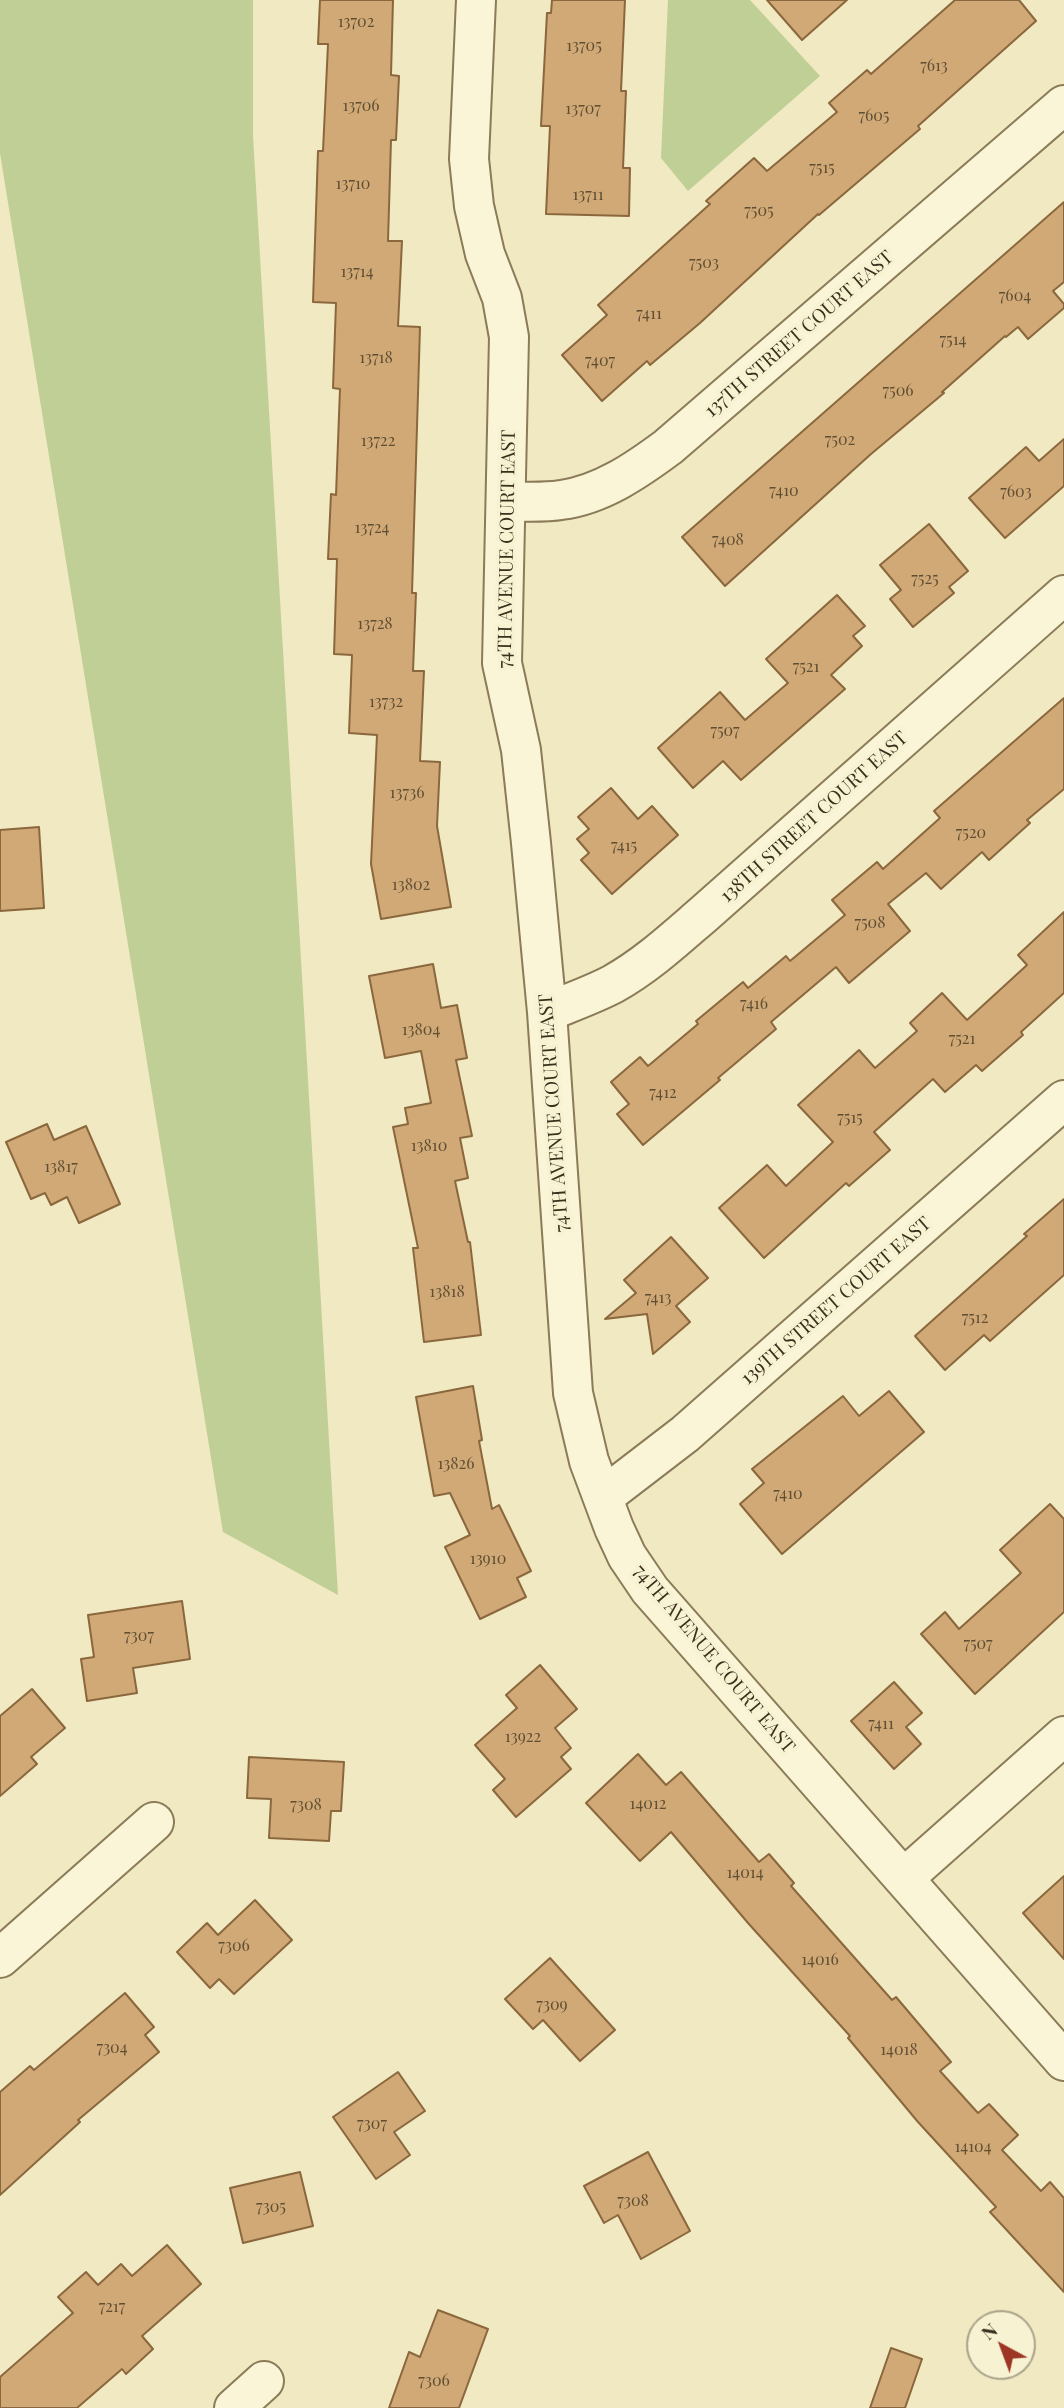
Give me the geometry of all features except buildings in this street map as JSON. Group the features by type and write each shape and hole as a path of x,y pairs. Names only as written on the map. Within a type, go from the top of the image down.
{"street":[{"name":"74TH AVENUE COURT EAST","path":"475,0 469,159 474,206 485,254 502,298 509,337 502,663 521,750 547,1012 573,1393 589,1461 614,1528 650,1590 1064,2061"},
{"name":"137TH STREET COURT EAST","path":"506,502 560,500 585,495 644,465 1064,105"},
{"name":"138TH STREET COURT EAST","path":"547,1012 614,984 646,963 1064,595"},
{"name":"139TH STREET COURT EAST","path":"603,1497 685,1434 1064,1100"},
{"path":"904,1878 1064,1736"},
{"path":"0,1958 154,1822"},
{"path":"234,2408 264,2381"}],"green space":[{"path":"0,0 253,0 253,136 338,1595 223,1532 0,153"},
{"path":"668,0 750,0 820,76 688,191 661,158"}]}
